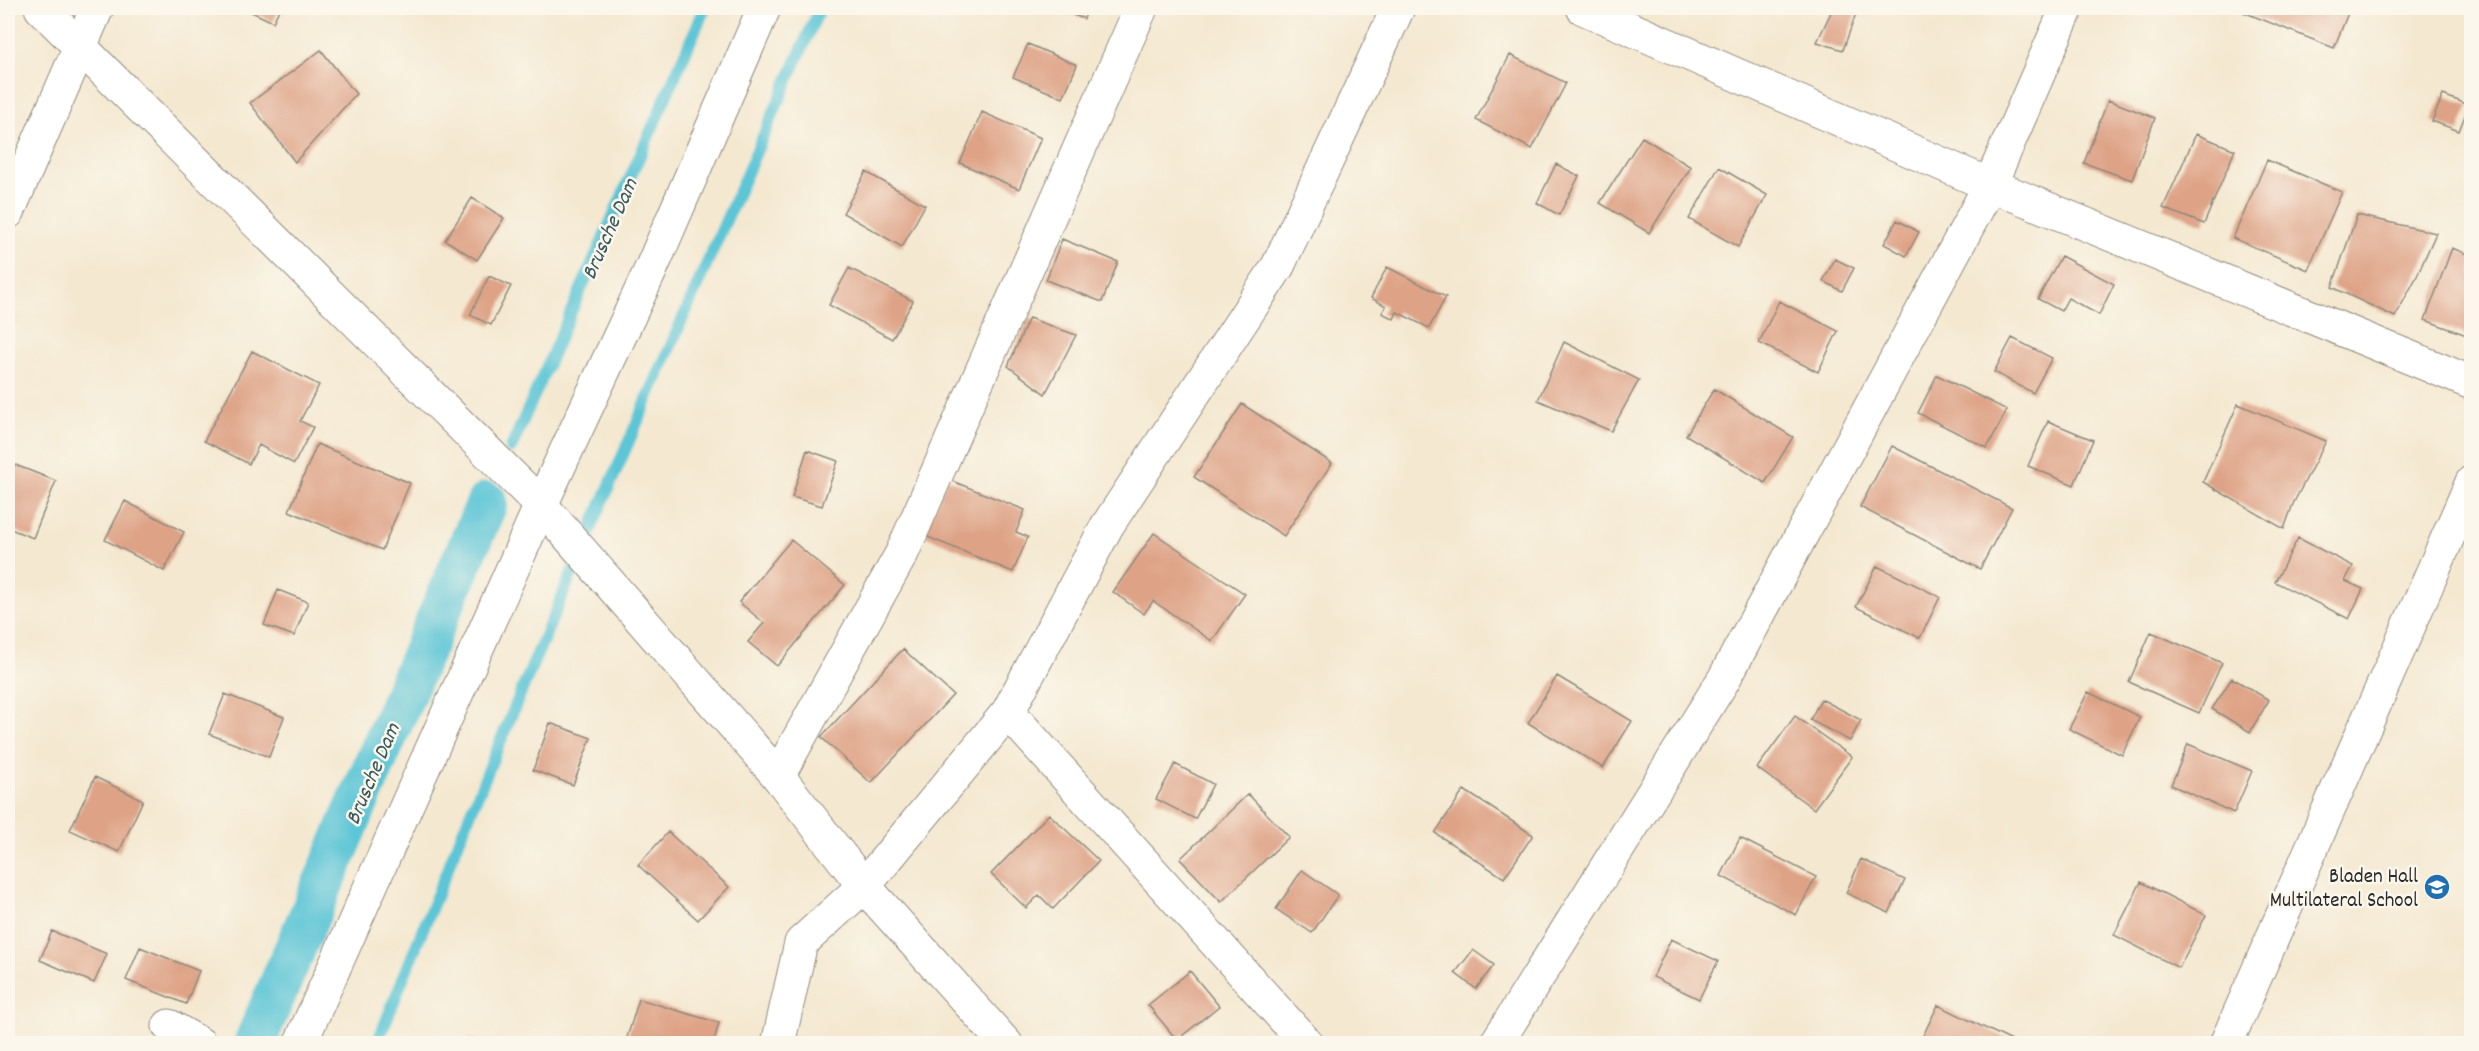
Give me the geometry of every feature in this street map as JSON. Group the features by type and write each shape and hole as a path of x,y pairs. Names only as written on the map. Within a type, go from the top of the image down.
{"street":[{"path":"41,8 541,504 778,776 864,886 1006,1044"},
{"path":"8,212 97,8"},
{"path":"300,1044 541,504 651,269 764,8"},
{"path":"778,776 902,553 1141,8"},
{"path":"778,1044 801,944 864,886 1008,712 1107,526 1278,266 1398,8"},
{"path":"1583,8 1990,185 2472,383"},
{"path":"1496,1044 1724,679 1990,185 2067,8"},
{"path":"2226,1044 2472,482"},
{"path":"1008,712 1307,1044"},
{"path":"169,1026 200,1044"}],"building":[{"path":"243,8 280,8 273,22"},
{"path":"1055,8 1088,8 1084,19"},
{"path":"1833,8 1858,8 1843,50 1817,42"},
{"path":"2233,8 2350,8 2334,48"},
{"path":"1028,44 1077,65 1063,98 1013,77"},
{"path":"321,50 356,94 295,162 250,103"},
{"path":"1510,55 1566,83 1532,149 1476,120"},
{"path":"2443,95 2469,105 2459,131 2432,121"},
{"path":"2108,100 2155,118 2132,180 2084,163"},
{"path":"982,112 1041,138 1019,189 960,163"},
{"path":"2196,134 2235,150 2204,224 2163,208"},
{"path":"1642,137 1691,167 1649,233 1600,203"},
{"path":"2267,160 2342,192 2308,270 2233,238"},
{"path":"1556,164 1579,176 1559,215 1537,203"},
{"path":"1719,167 1767,195 1738,247 1689,219"},
{"path":"866,172 925,205 902,247 843,213"},
{"path":"472,198 504,218 477,260 445,240"},
{"path":"2357,215 2436,233 2395,317 2332,287"},
{"path":"1897,220 1919,232 1906,256 1884,244"},
{"path":"1062,239 1118,262 1102,302 1046,280"},
{"path":"2452,248 2472,256 2472,337 2425,320"},
{"path":"2061,256 2114,284 2099,315 2068,298 2061,311 2038,299"},
{"path":"1835,259 1854,268 1842,291 1823,281"},
{"path":"1387,267 1446,297 1429,328 1397,312 1394,319 1382,313 1386,306 1371,298"},
{"path":"849,268 913,301 892,339 829,305"},
{"path":"489,276 511,286 491,325 470,315"},
{"path":"1779,301 1838,331 1818,372 1759,343"},
{"path":"1029,318 1076,335 1045,394 1008,366"},
{"path":"2012,338 2052,358 2033,393 1994,372"},
{"path":"1564,342 1639,380 1611,431 1538,400"},
{"path":"252,351 319,385 300,421 313,427 294,464 259,445 249,464 204,441"},
{"path":"1937,375 2007,410 1987,448 1918,413"},
{"path":"1714,389 1793,437 1765,483 1686,435"},
{"path":"1242,404 1332,463 1284,536 1194,477"},
{"path":"2238,404 2326,441 2293,504 2284,529 2203,482"},
{"path":"2048,421 2093,440 2074,485 2028,466"},
{"path":"317,444 410,483 382,550 289,511"},
{"path":"1892,446 2012,508 1980,569 1860,507"},
{"path":"807,450 838,461 822,506 792,497"},
{"path":"8,462 56,481 33,538 8,528"},
{"path":"947,479 1025,510 1016,532 1028,537 1013,572 923,535"},
{"path":"125,501 184,532 164,571 105,540"},
{"path":"1154,533 1245,594 1212,641 1153,601 1144,614 1113,592"},
{"path":"2298,538 2353,566 2345,581 2363,589 2349,619 2275,582"},
{"path":"791,540 845,585 777,666 748,642 764,623 739,602"},
{"path":"1877,566 1940,597 1920,638 1856,607"},
{"path":"278,590 308,602 294,636 264,625"},
{"path":"2151,632 2222,663 2199,713 2129,682"},
{"path":"903,649 953,695 871,783 821,737"},
{"path":"1557,676 1632,721 1603,768 1528,723"},
{"path":"2232,678 2269,700 2250,732 2212,709"},
{"path":"2088,692 2140,717 2122,755 2069,729"},
{"path":"225,694 284,717 269,757 209,734"},
{"path":"1821,699 1861,720 1850,741 1810,720"},
{"path":"1795,716 1852,757 1814,809 1757,768"},
{"path":"550,723 591,738 573,785 533,770"},
{"path":"2188,744 2252,771 2234,813 2171,785"},
{"path":"1175,764 1213,784 1195,819 1156,799"},
{"path":"95,777 143,800 119,852 70,830"},
{"path":"1464,790 1533,835 1504,878 1435,833"},
{"path":"1248,794 1289,837 1221,902 1180,859"},
{"path":"1049,814 1099,861 1053,909 1039,895 1026,908 991,874"},
{"path":"668,832 729,887 698,920 638,865"},
{"path":"1740,838 1816,877 1796,915 1721,876"},
{"path":"1861,859 1905,880 1889,913 1846,893"},
{"path":"1302,870 1338,895 1312,933 1276,909"},
{"path":"2141,882 2206,915 2179,968 2114,935"},
{"path":"52,931 107,954 94,983 40,960"},
{"path":"1671,939 1718,961 1699,999 1653,977"},
{"path":"140,947 199,971 186,1004 126,980"},
{"path":"1473,950 1494,965 1476,989 1455,973"},
{"path":"1190,971 1219,1006 1177,1040 1148,1005"},
{"path":"639,999 719,1023 713,1044 625,1044"},
{"path":"1938,1005 2018,1044 1919,1044"},
{"path":"467,1039 503,1042 503,1044 467,1044"}],"waterway":[{"name":"Brusche Dam","path":"511,448 705,8"},
{"path":"377,1044 538,653 649,394 820,8"},
{"name":"Brusche Dam","path":"254,1044 487,503"}],"place":[{"name":"Bladen Hall Multilateral School","path":"2437,887"}]}
